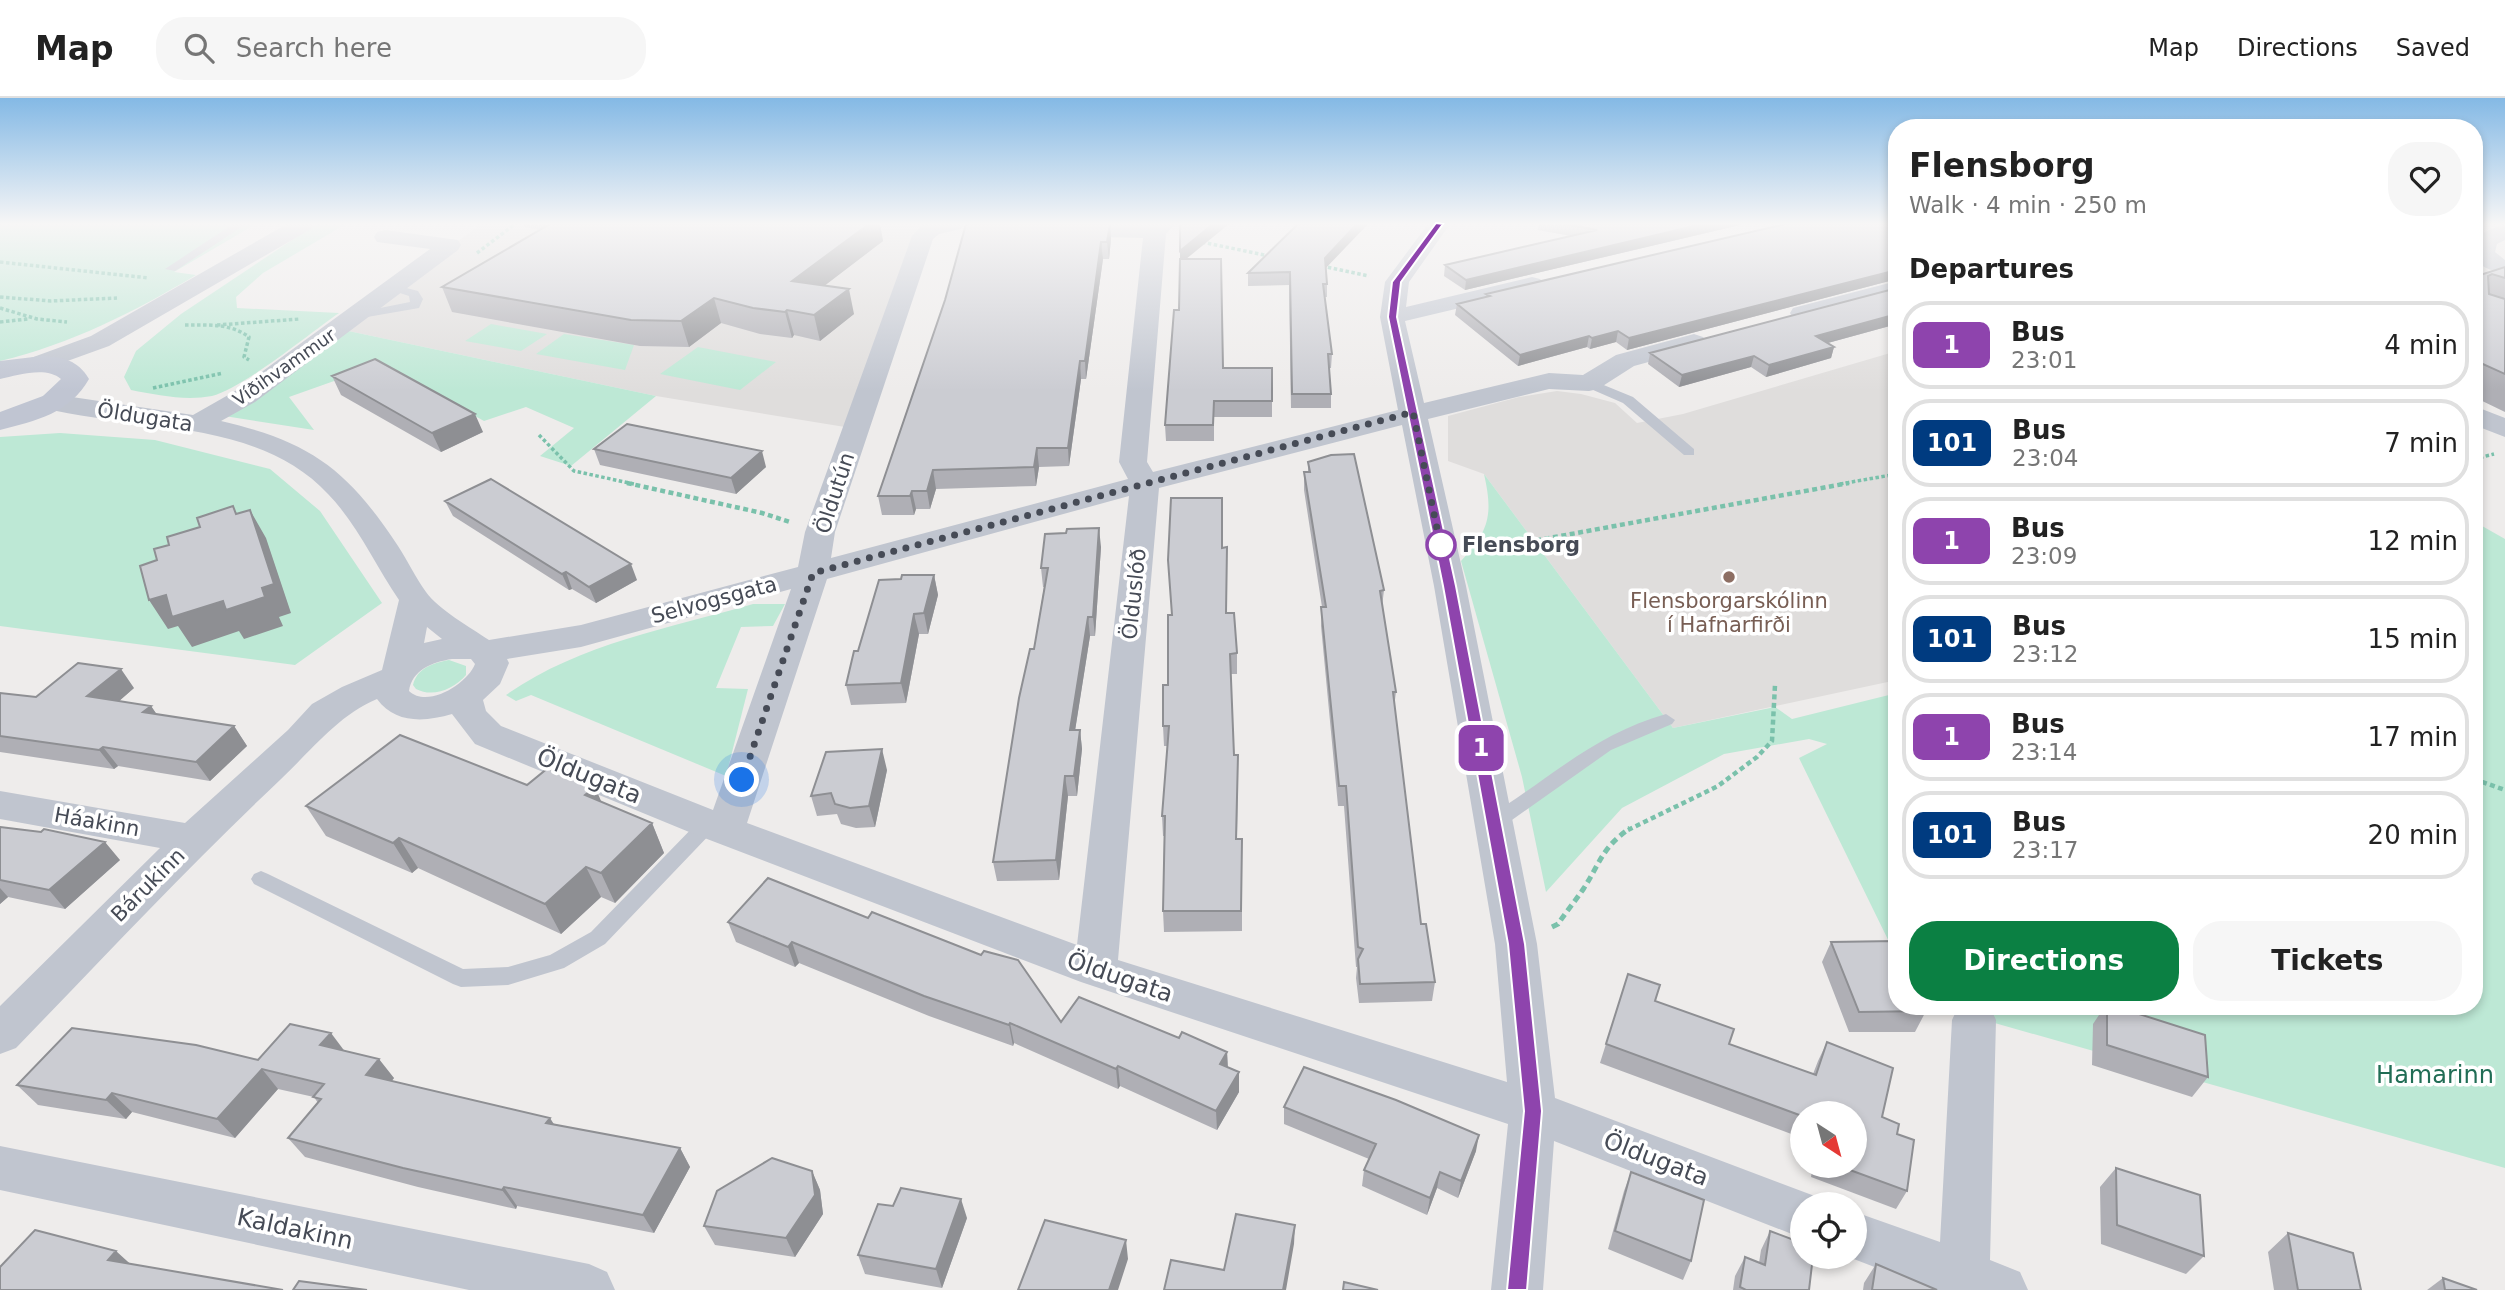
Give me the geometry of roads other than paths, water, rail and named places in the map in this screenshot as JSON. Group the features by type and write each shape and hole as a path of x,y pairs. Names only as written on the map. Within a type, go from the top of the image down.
{"main road":[{"path":"0,370 37,364 65,368 73,372 75,379 62,394 0,421"}],"street":[{"path":"37,364 100,341 209,280"},
{"name":"Víðihvammur","path":"196,424 246,396 405,280"},
{"name":"Öldutún","path":"717,827 813,573 820,532 908,280"},
{"name":"Ölduslóð","path":"1096,970 1146,483 1133,462 1153,280"},
{"path":"1399,280 1392,317 1495,822 1516,944 1533,1111 1517,1290"},
{"path":"1392,317 1553,280"},
{"path":"62,394 191,290"},
{"path":"1781,318 1888,290"},
{"path":"1589,383 1609,366 1717,335"},
{"name":"Selvogsgata","path":"582,636 445,704 424,708 398,684 421,656 445,648 481,650 582,636 1413,412 1549,381 1589,383"},
{"name":"Öldugata","path":"62,394 253,436 285,450 326,475 351,502 415,600 481,650"},
{"path":"2483,418 2505,429"},
{"path":"398,684 415,600"},
{"path":"472,691 491,670 492,663 481,650"},
{"name":"Bárukinn","path":"0,1035 193,839 301,739 359,711 398,684"},
{"name":"Öldugata","path":"472,691 465,706 473,721 488,735 717,827 1096,970 1533,1111 1790,1210"},
{"name":"Háakinn","path":"0,805 193,839"},
{"path":"1867,1240 1983,1284 1974,1020"},
{"name":"Kaldakinn","path":"0,1168 589,1290"}],"lane":[{"path":"1589,383 1628,400 1689,452"},
{"path":"1495,822 1532,799 1599,749 1666,720"},
{"path":"261,879 461,978 508,976 556,962 598,939 717,827"}],"place":[{"name":"Flensborg","path":"1441,545"},
{"name":"Flensborgarskólinn í Hafnarfirði","path":"1729,577"}],"park label":[{"name":"Hamarinn","path":"2435,1075"}]}
